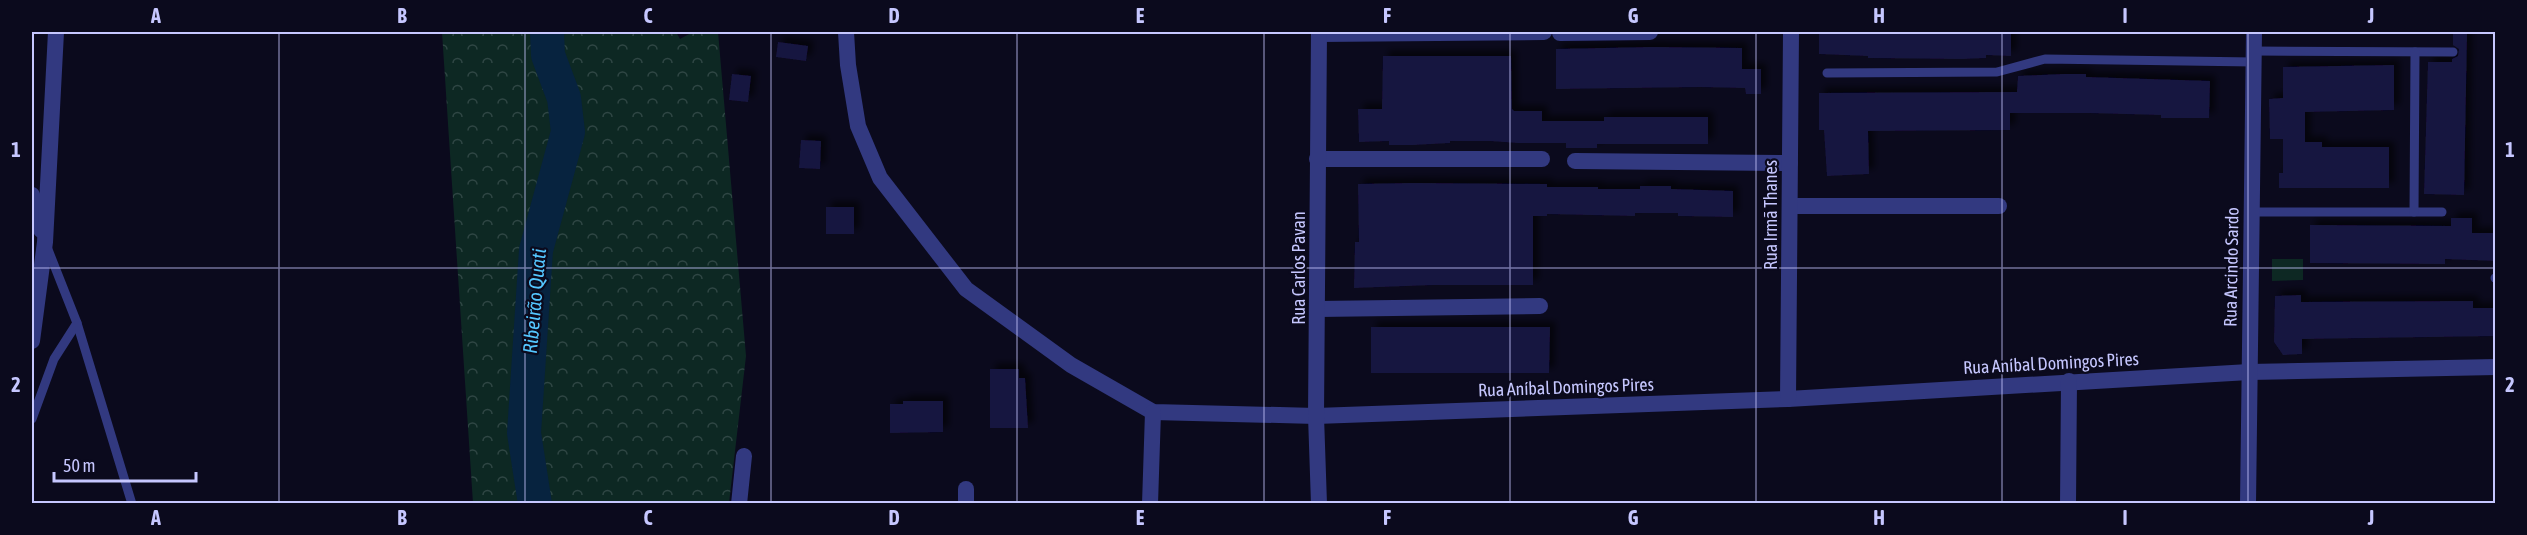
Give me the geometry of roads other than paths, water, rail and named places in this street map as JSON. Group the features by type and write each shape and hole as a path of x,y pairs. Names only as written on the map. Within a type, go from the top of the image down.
{"street":[{"path":"32,341 45,242 56,32"},
{"name":"Rua Aníbal Domingos Pires","path":"846,32 848,65 858,126 880,178 966,289 1071,365 1153,412 1317,416 1788,399 2249,372 2496,367"},
{"path":"1319,33 1650,32"},
{"name":"Rua Irmã Thanes","path":"1788,399 1791,32"},
{"name":"Rua Arcindo Sardo","path":"2248,504 2254,32"},
{"name":"Rua Carlos Pavan","path":"1318,504 1319,33"},
{"path":"1317,159 1542,159"},
{"path":"1575,161 1790,163"},
{"path":"32,195 45,242"},
{"path":"1790,206 1999,206"},
{"path":"1318,309 1540,306"},
{"path":"2068,504 2069,381"},
{"path":"1150,504 1153,412"},
{"path":"739,504 744,456"}],"lane":[{"path":"2414,212 2415,52"},
{"path":"1827,73 1997,72 2045,59 2453,52"},
{"path":"2251,212 2442,212"},
{"path":"45,242 77,323 132,504"},
{"path":"32,419 54,359 77,323"}],"waterway":[{"name":"Ribeirão Quati","path":"535,504 524,433 536,250 568,132 564,98 548,55 547,32"}]}
